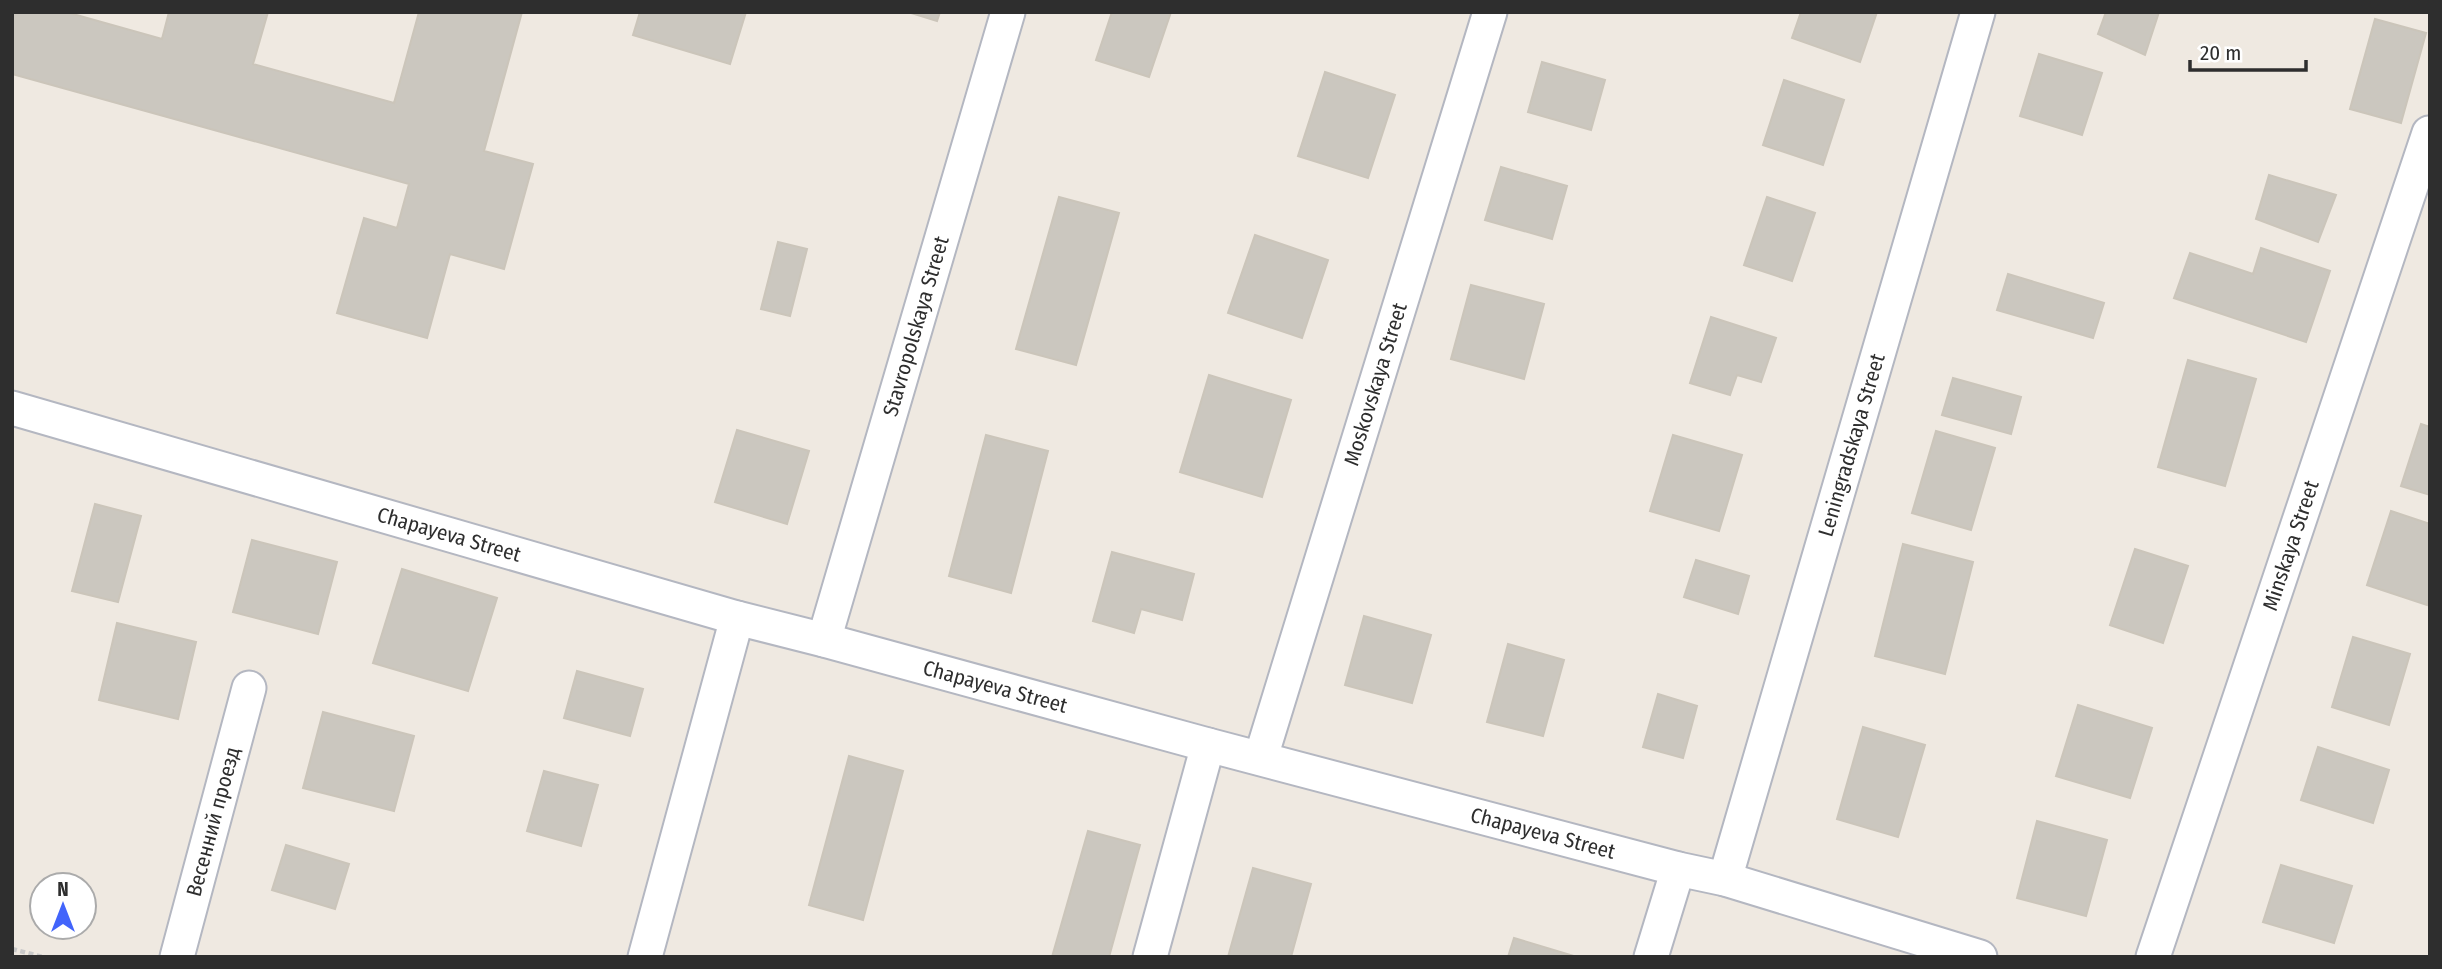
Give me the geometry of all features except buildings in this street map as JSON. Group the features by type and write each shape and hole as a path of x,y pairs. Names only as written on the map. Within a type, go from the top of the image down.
{"street":[{"name":"Stavropolskaya Street","path":"824,640 1009,12"},
{"name":"Moskovskaya Street","path":"1261,757 1490,12"},
{"name":"Leningradskaya Street","path":"1725,879 1978,12"},
{"name":"Minskaya Street","path":"2153,957 2429,133"},
{"name":"Chapayeva Street","path":"12,408 737,618 1208,745 1678,869 1725,879 1980,957"},
{"path":"645,957 737,618"},
{"name":"Весенний проезд","path":"177,957 249,688"},
{"path":"1150,957 1208,745"},
{"path":"1651,957 1678,869"}],"path":[{"path":"12,949 43,957"}]}
